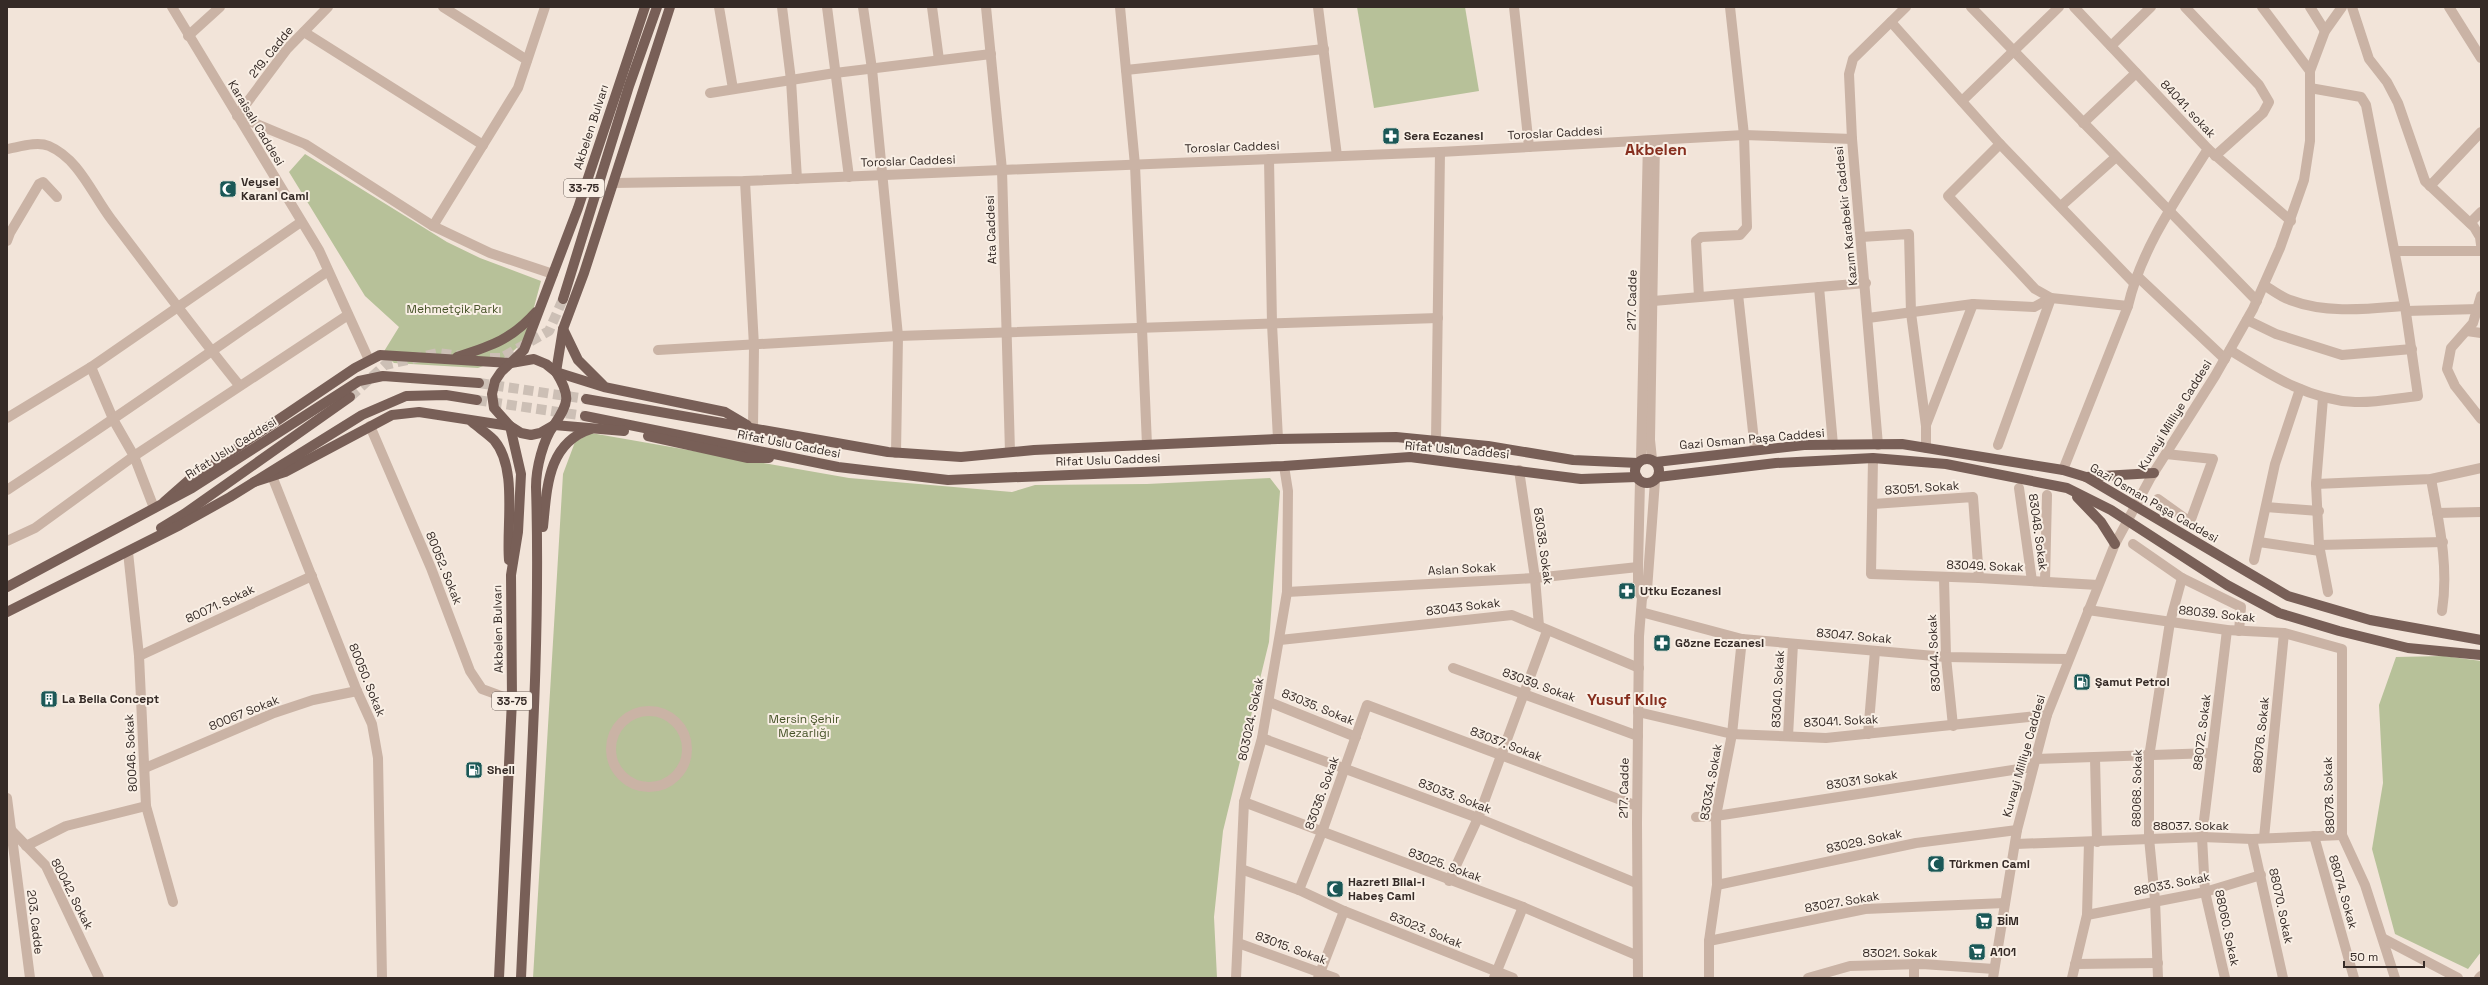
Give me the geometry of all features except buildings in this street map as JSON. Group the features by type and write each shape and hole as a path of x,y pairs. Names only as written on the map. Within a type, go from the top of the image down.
{"main road":[{"name":"Akbelen Bulvarı","path":"499,978 512,700 511,575 518,532 521,474 510,426 494,408 492,394 495,381 524,350 578,208 644,7"},
{"name":"33-75","path":"563,300 629,86 657,7"},
{"name":"33-75","path":"556,372 563,329 584,273 670,7"},
{"path":"452,358 493,345 520,329 540,308"},
{"path":"563,329 578,360 604,387"},
{"path":"164,502 189,480 355,368 380,355 397,354 511,363"},
{"name":"33-75","path":"511,363 534,359 546,364 556,372 565,386 567,398 544,447 536,480 538,563 521,978"},
{"path":"556,372 604,387 725,412 753,428"},
{"name":"Rıfat Uslu Caddesi","path":"7,587 192,488 359,381 383,376 479,383"},
{"path":"7,612 180,525 254,482 362,415 406,396 446,395 477,400"},
{"path":"60,586 184,514 350,397"},
{"name":"Rifat Uslu Caddesi","path":"586,399 896,453 961,457 1010,452 1278,438 1396,437 1488,446 1573,460 1654,460"},
{"path":"254,482 285,472 392,415 419,412 472,422 510,426"},
{"name":"Rifat Uslu Caddesi","path":"584,416 838,467 948,480 1284,466 1410,457 1581,479 1639,479 1645,483 1657,479"},
{"name":"33-75","path":"510,426 521,433 531,435 540,433 557,421"},
{"path":"557,421 595,428 617,429 748,458 790,458"},
{"name":"33-75","path":"472,422 494,441 508,467 507,535 511,575"},
{"name":"33-75","path":"538,563 549,473 568,443 578,433 595,428"},
{"name":"Gazi Osman Paşa Caddesi","path":"1654,460 1755,450 1834,445 1902,444 2063,470 2086,477 2288,596 2370,620 2481,640"},
{"path":"1654,460 1659,466 1657,479 1776,463 1874,458 1946,464 2067,488 2111,510 2227,585 2279,612 2339,632 2408,648 2481,654"},
{"path":"1639,479 1635,467 1640,461"},
{"path":"2086,477 2154,473"},
{"path":"2067,488 2090,508 2114,544"}],"street":[{"name":"Karaisalı Caddesi","path":"172,7 300,222 319,250 369,360"},
{"path":"188,36 220,7"},
{"name":"219. Cadde","path":"237,116 287,49 328,7"},
{"path":"443,7 527,60"},
{"path":"433,226 518,88 545,7"},
{"path":"720,7 733,89"},
{"path":"782,7 791,80 797,179"},
{"path":"827,7 849,177"},
{"path":"863,7 872,69 898,336 896,453"},
{"path":"932,7 940,60"},
{"name":"Ata Caddesi","path":"986,7 1002,170 1010,452"},
{"path":"1120,7 1135,165 1148,445"},
{"path":"1318,7 1337,156"},
{"path":"1514,7 1529,147"},
{"path":"1699,298 1696,241 1701,237 1740,235 1747,228 1744,135 1730,7"},
{"name":"Kazım Karabekir Caddesi","path":"1878,445 1866,283 1852,139 1849,74 1853,59 1906,7"},
{"path":"1971,7 2257,301"},
{"path":"1962,101 2012,50 2059,7"},
{"name":"84041. sokak","path":"2074,7 2212,152 2290,221"},
{"path":"2111,46 2152,7"},
{"path":"2063,470 2128,306 2135,279 2169,211 2212,152 2263,113 2269,102 2259,85 2185,7"},
{"path":"2262,7 2310,71"},
{"path":"2310,7 2325,31"},
{"name":"Kuvayi Milliye Caddesi","path":"1993,974 2004,903 2016,844 2017,830 2047,715 2114,544 2154,473 2225,359 2247,320 2264,285 2290,221 2304,180 2310,141 2310,71 2325,31 2342,7"},
{"path":"2352,7 2368,59 2387,82 2398,102 2425,181 2470,223 2481,240"},
{"path":"2449,7 2481,58"},
{"path":"1891,22 2000,144 2061,206 2135,279 2225,359"},
{"path":"304,32 483,145"},
{"path":"1126,70 1324,49"},
{"path":"710,92 836,73 991,54"},
{"path":"2083,123 2136,73"},
{"path":"2230,350 2283,382 2323,398 2356,402 2418,396 2406,308 2366,105 2361,97 2310,88"},
{"path":"237,116 305,144 433,226 490,254 552,274"},
{"path":"2430,186 2481,132"},
{"name":"Toroslar Caddesi","path":"613,183 745,181 1135,165 1440,152 1744,135 1852,139"},
{"name":"217. Cadde","path":"1651,141 1652,302 1650,440 1654,460"},
{"name":"217. Cadde","path":"1640,461 1651,141"},
{"path":"7,149 36,144 48,145 66,156 177,306 239,385"},
{"path":"2000,144 1948,196 2035,289 2051,298 2128,306"},
{"path":"1436,441 1440,152"},
{"path":"2061,206 2116,157"},
{"path":"1269,159 1272,324 1278,438"},
{"path":"745,181 754,346 753,428"},
{"path":"7,241 10,233 39,184 43,182 57,197"},
{"path":"2470,223 2481,212"},
{"path":"7,418 91,367 300,222"},
{"path":"1861,237 1909,234 1911,313 1926,426 1926,448"},
{"path":"2395,251 2481,251"},
{"path":"7,490 114,421 211,350 328,271"},
{"path":"1652,302 1866,283"},
{"path":"2264,285 2289,300 2315,308 2347,310 2406,308 2478,309"},
{"path":"1819,287 1834,445"},
{"path":"1738,294 1755,450"},
{"path":"2479,416 2455,386 2447,369 2451,348 2473,323 2481,296"},
{"path":"1868,318 1973,304 2034,307 2051,298"},
{"path":"1998,445 2051,298"},
{"path":"1926,426 1973,304"},
{"path":"7,542 35,528 134,456 239,385 348,315"},
{"path":"658,350 754,346 898,336 1438,318"},
{"path":"2247,320 2283,337 2342,355 2412,349"},
{"path":"2466,330 2481,333"},
{"path":"91,367 114,421 134,456 154,508"},
{"path":"2254,560 2275,464 2300,389"},
{"path":"2323,398 2316,484 2319,511 2319,548 2328,592"},
{"name":"80052. Sokak","path":"370,426 432,568 470,671 482,689 512,700"},
{"path":"2158,499 2190,522 2213,460 2166,454"},
{"path":"1872,504 1874,458"},
{"name":"803024. Sokak","path":"1236,978 1244,802 1262,738 1270,702 1288,592 1288,491 1284,466"},
{"path":"2316,484 2431,479 2481,468"},
{"name":"83038. Sokak","path":"1519,470 1543,628"},
{"name":"80050. Sokak","path":"272,476 357,691 372,724 378,758 382,978"},
{"name":"217. Cadde","path":"1638,978 1636,955 1636,883 1641,612 1638,567 1639,479"},
{"name":"217. Cadde","path":"1640,593 1647,590 1657,479"},
{"path":"2431,479 2443,542 2445,593 2442,611"},
{"name":"83048. Sokak","path":"2019,488 2032,581"},
{"path":"2045,582 2047,495"},
{"name":"83051. Sokak","path":"1872,504 1973,497 1978,578"},
{"name":"83049. Sokak","path":"1872,504 1871,574 2098,585"},
{"path":"2266,507 2319,511"},
{"path":"2437,513 2481,512"},
{"path":"2258,542 2319,548 2443,542"},
{"path":"2134,544 2182,578 2241,607 2239,631"},
{"name":"80046. Sokak","path":"128,552 139,656 146,806 173,902"},
{"name":"Aslan Sokak","path":"1288,592 1535,578 1638,567"},
{"name":"80071. Sokak","path":"139,656 312,576"},
{"name":"83044. Sokak","path":"1944,578 1946,657 1953,726"},
{"name":"88068. Sokak","path":"2158,978 2155,900 2149,838 2149,757 2170,622 2182,578"},
{"name":"88039. Sokak","path":"2088,610 2227,630 2284,633 2342,649"},
{"name":"83047. Sokak","path":"1641,612 1742,639 1946,657 2068,659"},
{"name":"83043 Sokak","path":"1280,640 1512,615 1639,668"},
{"path":"1449,880 1478,818 1523,692 1543,628"},
{"name":"88072. Sokak","path":"2202,836 2227,630"},
{"name":"88076. Sokak","path":"2264,838 2284,633"},
{"name":"83034. Sokak","path":"1709,978 1709,941 1717,884 1716,816 1732,734 1742,639"},
{"name":"83040. Sokak","path":"1788,736 1793,644"},
{"name":"88078. Sokak","path":"2342,649 2342,835 2365,884 2384,939 2395,978"},
{"path":"1868,734 1875,651"},
{"name":"83039. Sokak","path":"1454,668 1523,692 1638,736"},
{"name":"80067 Sokak","path":"145,768 274,713 313,700 357,691"},
{"name":"83035. Sokak","path":"1270,702 1356,737"},
{"name":"83037. Sokak","path":"1367,705 1637,806"},
{"name":"83036. Sokak","path":"1299,890 1322,832 1367,705"},
{"path":"643,711 655,711 667,715 678,724 684,735 687,748 685,761 679,772 669,781 657,786 645,786 634,783 623,776 616,767 612,750 615,732 622,722 632,715 643,711"},
{"name":"83041. Sokak","path":"1638,712 1732,734 1826,738 1953,726 2047,715"},
{"name":"83033. Sokak","path":"1262,738 1478,818 1636,883"},
{"name":"83031 Sokak","path":"1696,817 1716,816 2034,763 2096,758 2149,757 2212,753"},
{"path":"2072,978 2086,915 2093,842 2096,758"},
{"name":"203. Cadde","path":"7,798 11,830 10,843 30,978"},
{"name":"83025. Sokak","path":"1244,802 1523,908 1636,955"},
{"path":"26,846 66,826 146,806"},
{"name":"80042. Sokak","path":"11,830 46,866 99,978"},
{"name":"83029. Sokak","path":"1717,884 1916,844 2017,830"},
{"name":"88037. Sokak","path":"2016,844 2093,842 2202,836 2252,839 2342,835"},
{"name":"88060. Sokak","path":"2202,836 2205,892 2225,978"},
{"name":"88074. Sokak","path":"2314,836 2354,978"},
{"name":"88070. Sokak","path":"2252,839 2283,978"},
{"name":"83023. Sokak","path":"1241,869 1299,890 1344,911 1495,975 1513,978"},
{"name":"88033. Sokak","path":"2086,915 2155,900 2205,892 2261,875"},
{"name":"83027. Sokak","path":"1709,941 1865,909 2004,903"},
{"path":"1495,975 1523,908"},
{"path":"1319,975 1344,911"},
{"path":"2384,939 2458,978"},
{"name":"83015. Sokak","path":"1238,943 1319,975 1335,978"},
{"path":"2075,964 2158,963"},
{"path":"1914,964 1914,978"},
{"name":"83021. Sokak","path":"1808,978 1818,977 1850,966 1914,964 1993,974"}],"green space":[{"path":"1357,7 1465,7 1479,91 1374,108"},
{"name":"Mehmetçik Parkı","path":"305,154 447,242 480,258 541,281 525,341 506,357 478,368 394,363 383,353 399,327 365,296 289,172"},
{"name":"Mersin Şehir Mezarlığı","path":"591,433 849,478 1012,492 1035,485 1147,484 1270,478 1280,491 1269,642 1223,831 1214,917 1217,978 533,978 563,474 575,442"},
{"path":"2444,656 2481,661 2481,952 2468,969 2395,934 2372,849 2383,783 2379,705 2396,657"}],"tunnel":[{"path":"490,358 501,358 549,331 563,299"},
{"path":"350,397 385,365 438,353 462,356"},
{"path":"479,383 586,399"},
{"path":"477,400 585,416"}],"place":[{"name":"Sera Eczanesi","path":"1391,136"},
{"name":"Veysel Karani Cami","path":"228,189"},
{"name":"Utku Eczanesi","path":"1627,591"},
{"name":"Gözne Eczanesi","path":"1662,643"},
{"name":"Şamut Petrol","path":"2082,682"},
{"name":"La Bella Concept","path":"49,699"},
{"name":"Shell","path":"474,770"},
{"name":"Türkmen Cami","path":"1936,864"},
{"name":"Hazreti Bilal-i Habeş Cami","path":"1335,889"},
{"name":"BİM","path":"1984,921"},
{"name":"A101","path":"1977,952"}],"district":[{"name":"Akbelen","path":"1656,149"},
{"name":"Yusuf Kılıç","path":"1627,699"}]}
